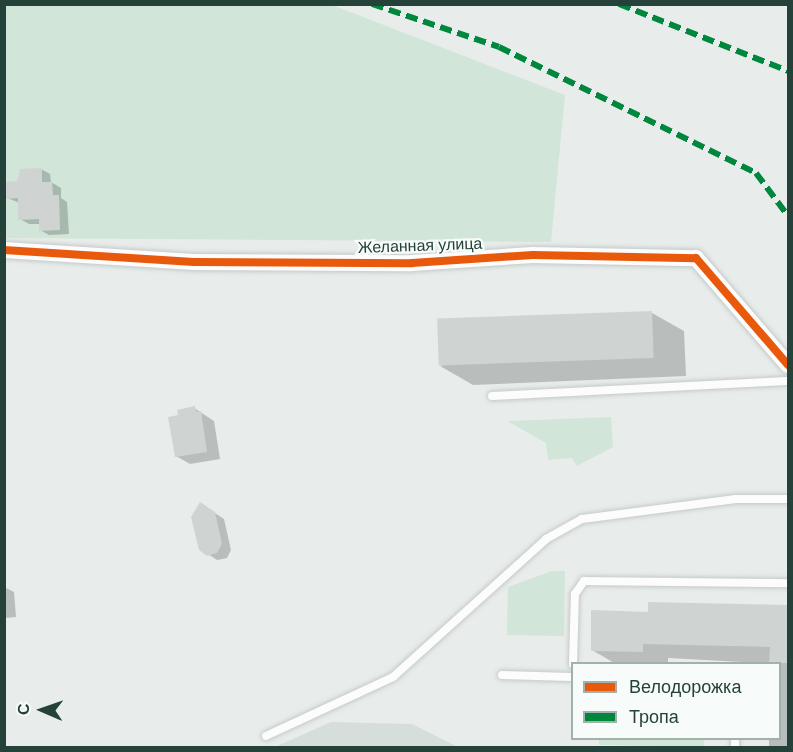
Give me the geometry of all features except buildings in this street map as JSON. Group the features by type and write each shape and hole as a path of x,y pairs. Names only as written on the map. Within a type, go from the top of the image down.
{"street":[{"name":"Желанная улица","path":"4,250 194,262 412,263 533,255 696,258 789,365"}],"lane":[{"path":"492,396 789,381"},
{"path":"266,736 393,677 546,539 582,519 736,499 789,499"},
{"path":"573,662 574,594 584,581 789,583"},
{"path":"502,675 571,677"}],"shaded area":[{"path":"331,722 412,724 458,747 275,747"}],"green space":[{"path":"5,5 332,5 565,95 551,242 5,238"},
{"path":"611,417 613,447 577,466 572,458 548,460 546,443 507,421"},
{"path":"552,571 565,571 564,636 507,635 508,587"},
{"path":"599,740 704,740 704,747 599,745"}],"marked path":[{"path":"372,4 499,47 756,173 788,216"},
{"path":"619,4 788,71"}],"cycle path":[{"path":"4,250 194,262 412,263 533,255 696,258 788,365"}]}
